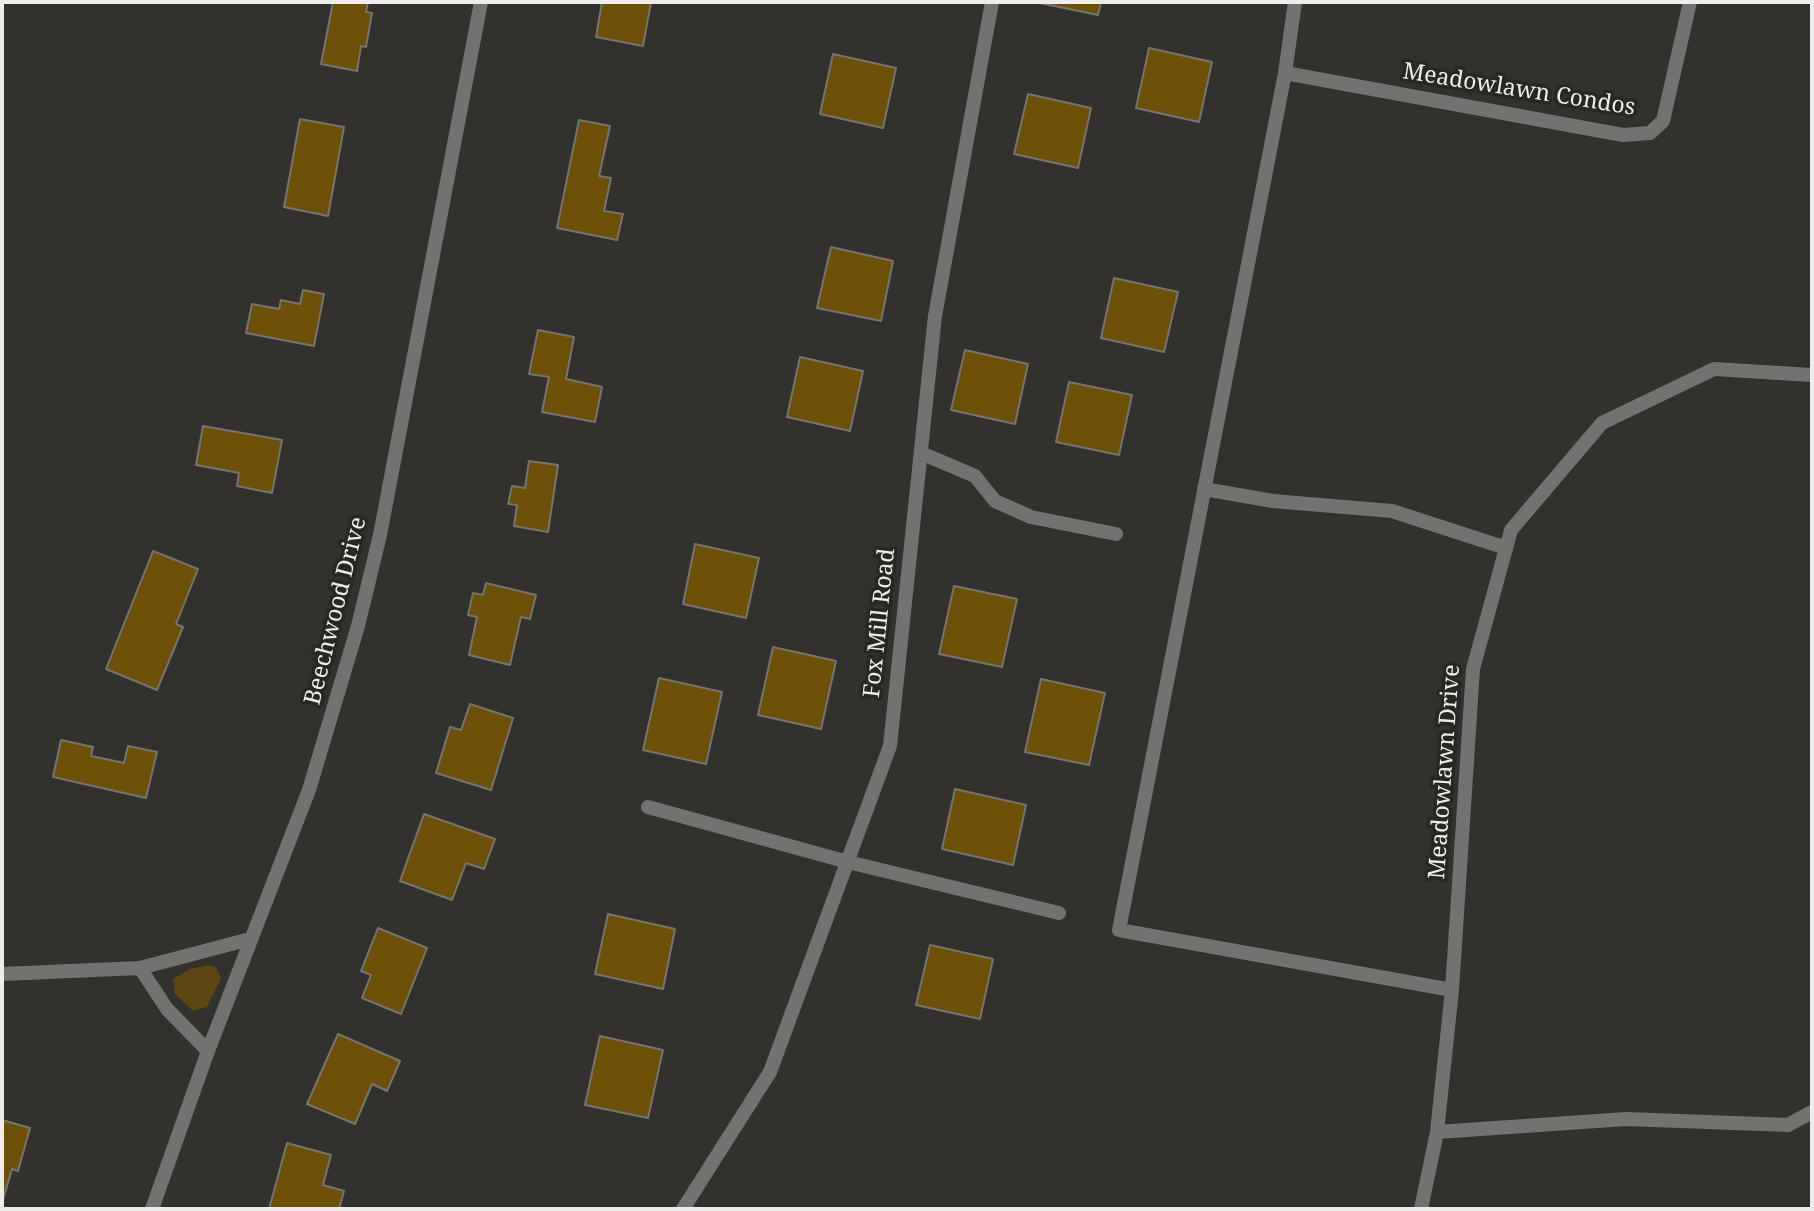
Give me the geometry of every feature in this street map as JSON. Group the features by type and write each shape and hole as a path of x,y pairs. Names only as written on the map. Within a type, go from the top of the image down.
{"street":[{"name":"Beechwood Drive","path":"152,1209 208,1051 309,790 358,626 380,535 481,2"},
{"name":"Fox Mill Road","path":"683,1209 770,1072 890,746 935,316 992,2"},
{"path":"1295,2 1285,73 1119,930 1452,990"},
{"name":"Meadowlawn Condos","path":"1285,73 1623,135 1650,132 1663,121 1690,2"},
{"name":"Meadowlawn Drive","path":"1421,1209 1437,1132 1452,990 1473,669 1511,530 1602,423 1714,369 1812,375"},
{"path":"920,453 975,476 995,500 1031,517 1116,534"},
{"path":"1204,489 1273,500 1392,510 1506,548"},
{"path":"648,807 848,862 1059,913"},
{"path":"2,974 140,968 250,939"},
{"path":"140,968 167,1009 208,1051"},
{"path":"1437,1132 1626,1119 1788,1125 1812,1112"}],"shaded area":[{"path":"208,965 216,967 221,978 207,1007 193,1011 175,994 173,979 190,969"}],"building":[{"path":"333,2 368,2 366,12 372,13 366,47 361,46 357,71 321,64"},
{"path":"602,2 651,2 643,46 596,37"},
{"path":"1035,2 1101,2 1098,15"},
{"path":"1149,48 1212,62 1199,122 1136,108"},
{"path":"833,54 896,68 883,128 820,114"},
{"path":"1028,94 1091,108 1078,168 1014,154"},
{"path":"300,119 344,127 328,216 284,207"},
{"path":"579,120 610,126 599,176 611,178 604,211 623,214 617,240 557,228"},
{"path":"831,247 893,261 881,321 817,308"},
{"path":"1114,278 1178,292 1164,352 1101,338"},
{"path":"303,290 324,294 314,346 246,333 252,304 279,309 281,300 300,304"},
{"path":"538,330 574,337 566,379 602,387 595,422 542,412 549,377 529,374"},
{"path":"965,350 1028,364 1015,424 951,410"},
{"path":"800,357 863,371 850,431 787,417"},
{"path":"1069,382 1132,395 1119,455 1056,442"},
{"path":"203,426 282,440 272,493 237,486 239,473 196,465"},
{"path":"529,461 558,465 548,532 514,526 517,505 508,504 512,486 525,488"},
{"path":"695,544 759,558 746,618 683,604"},
{"path":"153,551 198,569 176,624 183,627 157,690 106,669"},
{"path":"486,583 536,595 530,619 521,617 510,665 469,655 477,617 468,615 473,593 483,595"},
{"path":"954,586 1017,599 1002,667 939,654"},
{"path":"773,647 836,661 821,729 758,715"},
{"path":"659,678 722,692 706,764 643,750"},
{"path":"1041,679 1105,693 1089,765 1025,752"},
{"path":"470,704 513,718 491,790 436,773 450,727 461,730"},
{"path":"61,740 93,747 91,756 124,763 128,746 157,752 146,798 53,777"},
{"path":"955,789 1026,805 1013,865 942,849"},
{"path":"424,814 495,839 484,869 466,863 452,900 400,881"},
{"path":"608,914 675,929 663,989 595,974"},
{"path":"378,928 427,948 401,1014 362,998 371,975 361,971"},
{"path":"930,945 993,959 980,1019 916,1005"},
{"path":"338,1034 400,1061 387,1091 372,1084 355,1124 307,1104"},
{"path":"600,1036 663,1050 648,1118 585,1105"},
{"path":"2,1120 30,1128 18,1171 12,1169 2,1203"},
{"path":"287,1143 331,1155 323,1185 344,1191 339,1209 269,1209"}]}
